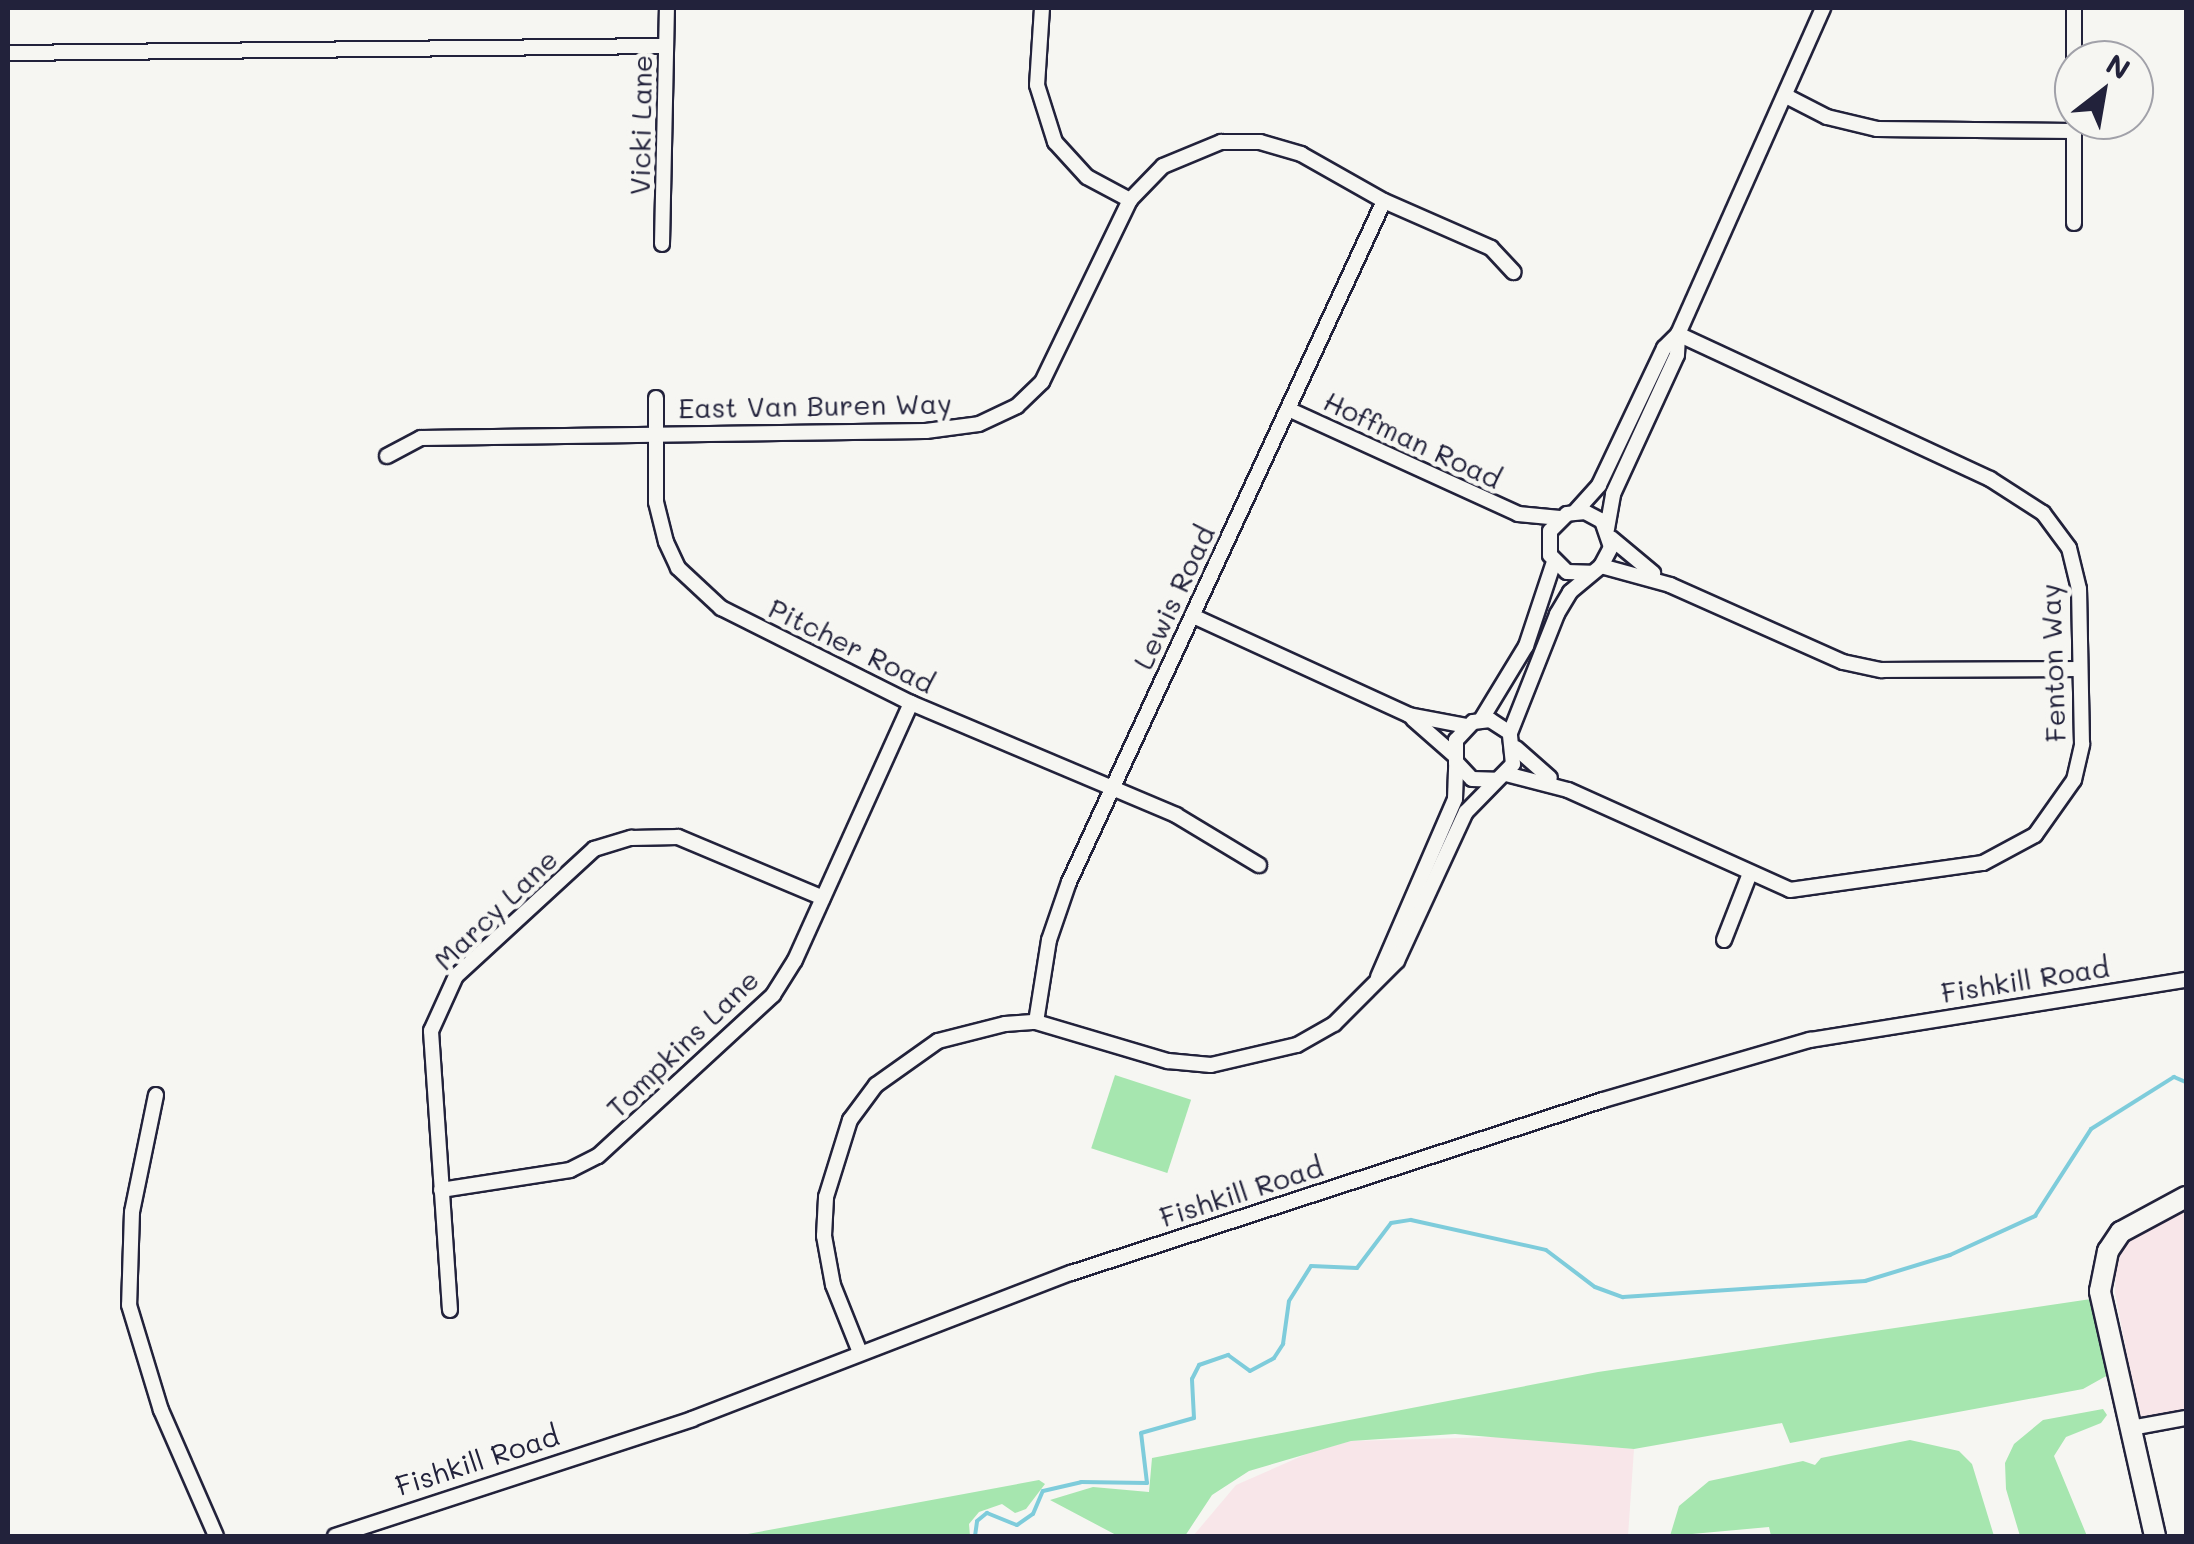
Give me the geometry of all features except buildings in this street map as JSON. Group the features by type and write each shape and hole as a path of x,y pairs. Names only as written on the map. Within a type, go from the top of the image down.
{"main road":[{"path":"2155,1536 2101,1305 2102,1270 2121,1232 2186,1197"}],"street":[{"name":"Vicki Lane","path":"662,244 666,8"},
{"path":"1042,8 1037,85 1048,128 1086,177 1130,200"},
{"path":"1823,8 1678,334 1664,348 1600,484 1576,512 1560,518 1548,547 1554,562 1566,572 1596,570 1670,584 1843,662 1882,670 2078,669"},
{"path":"2073,40 2074,8"},
{"path":"8,53 666,46"},
{"path":"1786,96 1827,117 1876,129 2054,131"},
{"name":"East Van Buren Way","path":"386,456 421,438 956,429 999,416 1030,395 1050,369 1130,200 1175,158 1242,140 1302,154 1384,201 1491,248 1513,272"},
{"path":"2072,140 2074,223"},
{"name":"Lewis Road","path":"1036,1022 1050,940 1109,791 1384,201"},
{"path":"859,1350 833,1285 824,1236 834,1158 850,1120 876,1086 938,1040 978,1027 1036,1022 1168,1061 1211,1065 1296,1045 1334,1024 1397,961 1472,802 1501,777 1516,748 1510,733 1557,614 1596,570 1609,533 1614,494 1677,355 1678,334"},
{"name":"Fenton Way","path":"1516,748 1568,790 1749,876 1790,890 1984,863 2011,850 2057,811 2074,780 2082,744 2079,590 2069,548 2044,514 1990,479 1678,334"},
{"name":"Pitcher Road","path":"656,398 656,502 666,542 692,583 748,623 912,703 1109,791 1176,815 1259,865"},
{"name":"Hoffman Road","path":"1288,409 1518,514 1560,518"},
{"path":"1576,512 1594,515 1609,533 1670,584"},
{"name":"Hoffman Road","path":"1518,514 1548,547"},
{"path":"1193,616 1409,715 1466,726 1481,720 1520,658 1549,592 1554,562"},
{"name":"Tompkins Lane","path":"440,1190 570,1170 598,1156 773,995 823,898 912,703"},
{"path":"1409,715 1472,779 1501,777"},
{"path":"1481,720 1510,733"},
{"path":"1378,977 1455,798 1455,759 1466,726"},
{"name":"Fenton Way","path":"1501,777 1568,790"},
{"name":"Marcy Lane","path":"450,1310 431,1030 440,1001 456,976 594,849 631,838 678,837 823,898"},
{"path":"1724,940 1749,876"},
{"name":"Fishkill Road","path":"335,1536 692,1419 859,1350 1152,1246 1810,1040 2186,980"},
{"path":"156,1095 132,1212 129,1305 161,1410 216,1536"},
{"path":"2131,1428 2186,1418"}],"shaded area":[{"path":"2186,1207 2186,1411 2140,1421 2115,1293 2116,1261 2130,1233"},
{"path":"1496,1437 1634,1449 1628,1536 1193,1536 1236,1485 1311,1452 1351,1441"}],"green space":[{"path":"1115,1075 1191,1100 1167,1173 1091,1148"},
{"path":"2091,1299 2108,1375 2083,1389 1790,1443 1782,1423 1634,1449 1455,1434 1351,1441 1249,1471 1212,1495 1185,1536 1118,1536 1050,1500 1093,1487 1149,1492 1152,1458 1598,1372"},
{"path":"2103,1409 2107,1415 2101,1423 2066,1437 2054,1456 2087,1536 2020,1536 2006,1489 2005,1463 2014,1444 2043,1420"},
{"path":"1910,1440 1959,1451 1972,1464 1994,1536 1771,1536 1769,1527 1670,1536 1679,1506 1709,1481 1803,1461 1815,1465 1821,1458"},
{"path":"1039,1480 1045,1484 1026,1509 1015,1513 1002,1504 979,1512 969,1524 970,1536 737,1536"}],"waterway":[{"path":"975,1536 977,1521 987,1513 1017,1525 1033,1514 1043,1491 1081,1482 1147,1483 1141,1433 1194,1418 1192,1379 1199,1365 1228,1355 1250,1371 1274,1358 1283,1344 1289,1301 1311,1266 1357,1268 1391,1223 1411,1220 1546,1250 1595,1287 1623,1297 1865,1281 1950,1255 2035,1216 2091,1129 2174,1077 2186,1082"}]}
